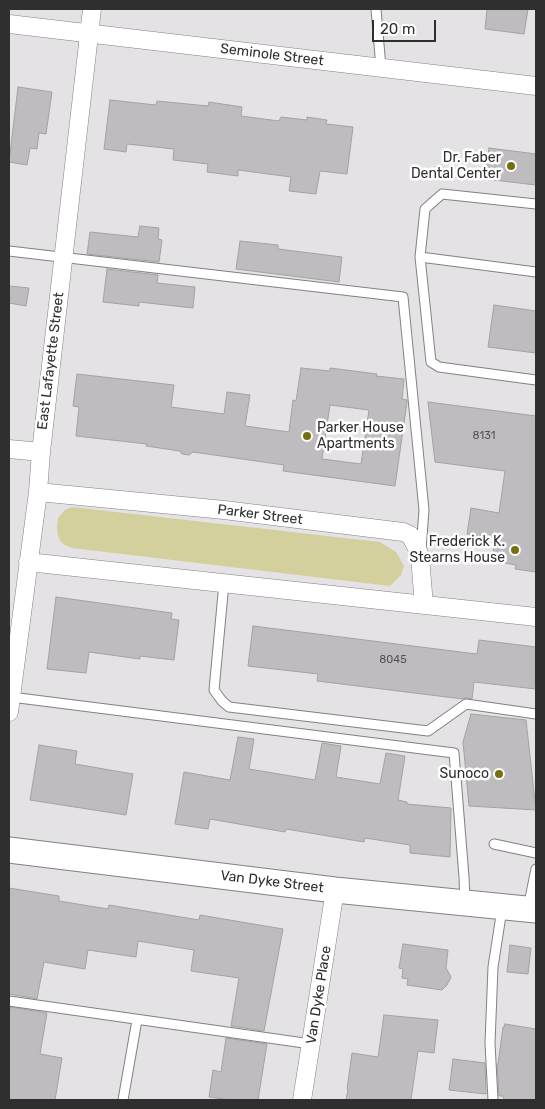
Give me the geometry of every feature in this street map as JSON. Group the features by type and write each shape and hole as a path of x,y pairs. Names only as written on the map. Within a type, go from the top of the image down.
{"main road":[{"name":"Van Dyke Street","path":"9,850 335,890 532,910"}],"street":[{"name":"East Lafayette Street","path":"10,705 13,647 38,492 92,9"},
{"name":"Seminole Street","path":"9,24 536,86"},
{"path":"9,448 41,452"},
{"name":"Parker Street","path":"38,492 224,510 403,532 410,535 420,557 424,605"},
{"path":"28,562 536,617"},
{"name":"Van Dyke Place","path":"302,1100 335,890"}],"lane":[{"path":"376,9 382,68"},
{"path":"536,204 442,194 425,209 420,257 431,362 439,368 536,380"},
{"path":"9,251 404,297 424,510 420,557"},
{"path":"420,257 536,272"},
{"path":"224,583 214,690 229,707 428,731 466,704 536,714"},
{"path":"10,705 454,753 465,903"},
{"path":"494,844 536,853"},
{"path":"532,910 536,869"},
{"path":"494,1100 490,1043 493,967 503,907"},
{"path":"9,1001 311,1044"},
{"path":"123,1100 137,1020"}],"shaded area":[{"path":"72,507 380,542 396,552 404,566 401,575 390,586 72,548 61,542 57,526 58,518 65,510"}],"building":[{"path":"487,9 528,9 524,34 485,29"},
{"path":"18,87 52,92 46,134 39,133 37,149 30,148 27,165 9,162"},
{"path":"110,100 156,105 157,101 208,106 209,102 242,107 241,116 279,121 281,117 307,120 307,117 327,120 326,124 353,127 347,174 320,171 316,194 289,191 291,177 238,170 238,176 207,172 208,164 173,160 174,149 127,144 126,152 104,149"},
{"name":"Dr. Faber Dental Center","path":"489,148 536,154 536,185 485,179"},
{"path":"140,226 159,228 158,239 162,240 159,262 87,254 90,232 138,237"},
{"path":"240,241 278,245 278,249 342,257 339,282 236,269"},
{"path":"107,269 158,275 157,283 195,287 193,308 139,302 139,306 103,302"},
{"path":"9,286 29,288 26,306 9,303"},
{"path":"494,305 536,311 536,353 488,347"},
{"path":"301,368 330,371 330,368 404,379 402,399 407,400 407,402 395,486 283,471 284,465 193,452 189,455 182,454 180,451 146,446 147,444 76,436 79,407 73,406 77,374 174,385 171,407 224,414 227,392 250,395 245,426 289,432 293,400 296,401","holes":["330,405 369,410 361,464 322,459"]},
{"path":"428,402 536,416 536,572 515,569 516,565 492,561 495,538 467,534 471,508 499,513 505,471 435,462"},
{"path":"56,597 172,613 171,619 179,620 174,660 140,656 140,659 89,652 86,673 47,669"},
{"path":"253,626 477,654 479,640 536,647 536,689 474,682 472,699 463,699 317,681 318,674 248,666"},
{"name":"Sunoco","path":"471,714 526,720 536,810 469,806 463,742"},
{"path":"238,737 254,739 249,769 315,780 322,743 341,746 336,777 380,784 386,753 405,756 398,800 407,802 407,804 451,808 450,857 410,853 410,845 365,838 364,842 286,829 285,832 210,819 208,829 175,824 184,772 230,780"},
{"path":"39,745 77,751 75,764 133,774 126,815 30,800"},
{"path":"9,888 59,896 59,901 108,909 109,905 199,920 200,915 283,929 264,1031 231,1026 239,978 191,971 194,950 138,941 136,957 88,950 85,969 44,962 37,999 9,994"},
{"path":"403,944 448,950 446,968 451,977 442,990 407,985 408,979 402,978 403,969 399,968"},
{"path":"510,945 531,948 528,974 507,972"},
{"path":"10,1007 47,1013 40,1054 62,1058 55,1100 9,1100"},
{"path":"384,1015 438,1020 434,1053 418,1051 411,1100 346,1100 352,1053 378,1057"},
{"path":"505,1024 536,1029 536,1100 504,1100 503,1096 499,1096 497,1064"},
{"path":"226,1038 267,1044 258,1100 231,1100 209,1097 213,1070 221,1072"},
{"path":"453,1059 485,1063 486,1094 449,1090"}],"place":[{"name":"Dr. Faber Dental Center","path":"511,166"},
{"name":"Parker House Apartments","path":"307,436"},
{"name":"Frederick K. Stearns House","path":"515,550"},
{"name":"Sunoco","path":"499,774"}]}
